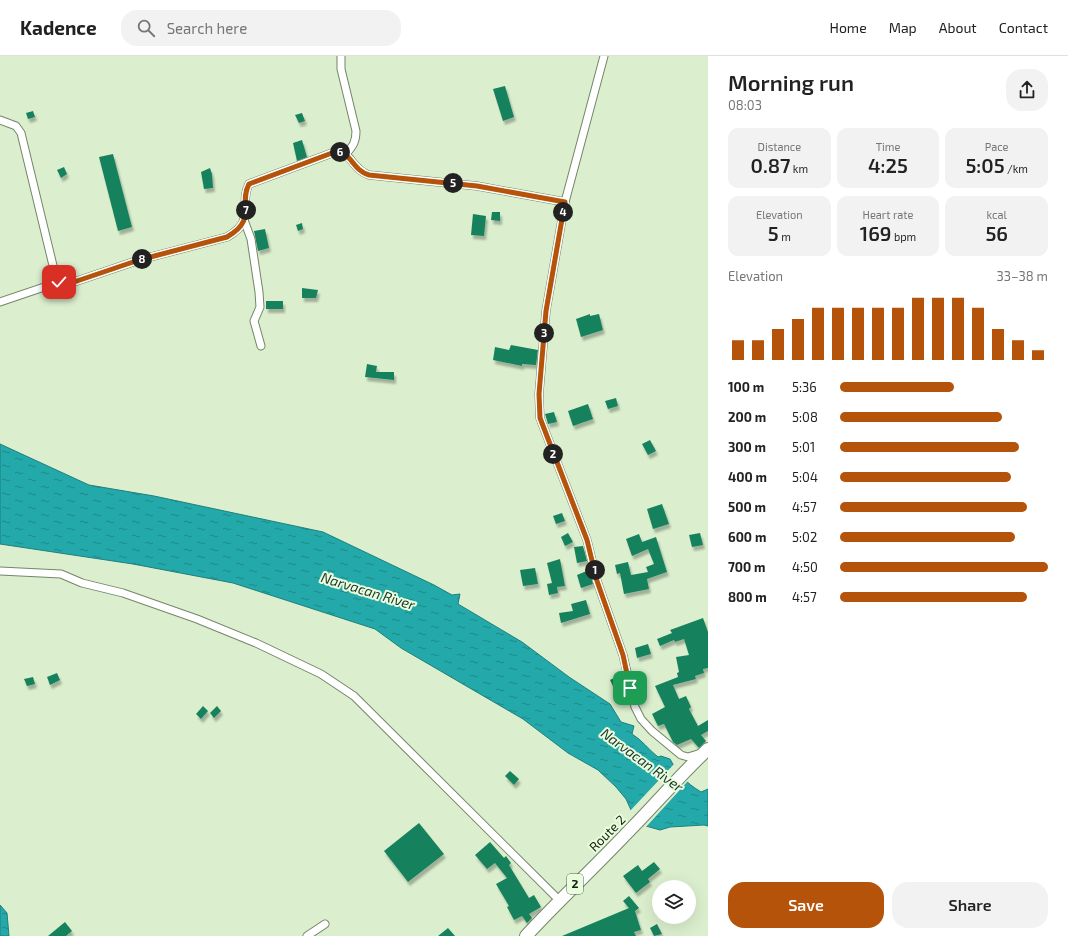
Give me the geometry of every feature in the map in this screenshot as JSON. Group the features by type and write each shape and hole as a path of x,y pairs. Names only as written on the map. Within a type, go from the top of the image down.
{"highway":[{"name":"Route 2","path":"526,936 559,900 626,834 688,767 708,749"}],"street":[{"path":"341,56 341,69 356,131 356,139 346,154"},
{"path":"604,56 565,202 546,311 539,394 540,418 587,540 597,581 623,655 635,707 641,719 652,731 681,755 688,757 695,756 708,749"},
{"path":"0,120 16,126 21,133 49,249 59,282"},
{"path":"261,346 254,321 260,307 259,292 251,239 244,220 247,187 250,182 332,153 342,152 346,154 358,171 369,175 477,186 565,202"},
{"path":"0,302 59,282 74,282 139,260 227,237 236,230 244,220"},
{"path":"0,571 60,574 82,583 123,593 197,619 256,643 321,674 354,696 559,900"},
{"path":"307,936 325,924"}],"water":[{"name":"Narvacan River","path":"0,444 89,485 154,496 323,532 452,595 460,594 458,604 522,642 569,677 610,704 621,722 634,726 632,734 654,754 658,757 661,756 670,759 676,770 683,778 701,792 708,789 708,826 670,827 660,830 646,826 631,810 626,799 616,787 598,770 568,753 523,719 401,648 375,629 233,583 133,564 0,544"},
{"path":"0,905 7,913 9,936 0,936"}],"pier":[{"path":"675,763 681,775 688,781 645,828 629,812"}],"building":[{"path":"505,86 514,117 503,121 493,89"},
{"path":"33,111 35,117 28,119 26,113"},
{"path":"302,113 305,121 299,123 295,115"},
{"path":"302,140 307,157 297,161 293,143"},
{"path":"113,154 132,227 118,231 99,157"},
{"path":"64,167 67,174 61,178 57,170"},
{"path":"210,168 213,188 204,189 201,172"},
{"path":"492,212 500,212 500,221 491,220"},
{"path":"473,214 486,216 484,236 471,235"},
{"path":"302,223 303,229 298,231 296,225"},
{"path":"265,229 269,248 258,251 254,231"},
{"path":"302,288 318,290 316,298 302,298"},
{"path":"266,301 283,301 283,309 266,309"},
{"path":"590,314 590,316 599,314 603,330 581,337 576,319"},
{"path":"511,345 538,350 536,365 522,364 522,366 493,360 495,347 509,350"},
{"path":"367,364 377,366 376,372 394,372 394,380 365,377"},
{"path":"616,398 618,406 608,409 605,401"},
{"path":"588,404 593,419 573,426 568,411"},
{"path":"554,412 557,422 548,424 545,414"},
{"path":"650,440 656,451 648,455 642,444"},
{"path":"662,504 669,524 653,529 647,509"},
{"path":"562,513 565,521 556,524 553,516"},
{"path":"568,533 573,542 565,546 561,537"},
{"path":"700,533 703,545 692,547 689,535"},
{"path":"639,534 642,542 656,537 667,572 647,579 649,589 624,594 620,573 617,574 615,565 628,562 631,575 648,572 646,567 654,564 648,549 632,556 626,539"},
{"path":"583,546 587,561 577,563 574,547"},
{"path":"560,559 565,586 557,587 558,593 549,595 547,584 552,583 547,563"},
{"path":"535,568 538,584 523,586 520,570"},
{"path":"589,570 593,584 581,588 577,575"},
{"path":"586,600 590,614 561,623 559,613 573,611 571,604"},
{"path":"703,618 708,632 708,668 703,669 704,673 695,676 696,679 673,685 679,699 686,696 691,707 689,709 698,726 708,720 708,731 701,735 706,741 699,748 691,739 677,745 673,742 664,724 658,726 652,714 665,707 655,686 678,677 677,673 679,672 676,657 689,655 684,639 675,642 674,640 660,646 657,639 672,633 670,630"},
{"path":"648,644 651,654 637,658 635,648"},
{"path":"57,673 60,680 50,685 47,677"},
{"path":"618,676 623,686 615,690 610,680"},
{"path":"33,677 35,684 27,686 24,679"},
{"path":"203,706 208,711 201,719 196,714"},
{"path":"217,706 221,711 214,718 210,713"},
{"path":"510,771 519,779 514,785 505,776"},
{"path":"419,823 444,854 408,882 384,851"},
{"path":"490,842 504,858 506,856 511,863 509,865 529,898 534,895 541,907 529,914 532,918 527,923 522,916 514,920 507,907 509,906 496,884 507,878 495,863 487,869 475,855"},
{"path":"654,862 660,869 648,879 650,882 636,893 623,876 638,865 642,871"},
{"path":"629,896 639,908 635,911 641,930 634,932 636,936 562,936 629,908 623,901"},
{"path":"65,922 72,931 66,936 48,936"},
{"path":"657,924 662,934 654,936 650,928"},
{"path":"448,928 455,936 438,936"}],"route":[{"path":"59,282 74,282 139,260 227,237 241,226 244,220 247,187 249,184 253,181 338,152 346,154 358,171 369,175 514,191 565,202 546,311 539,394 540,418 587,540 597,581 628,672 630,688"}]}
